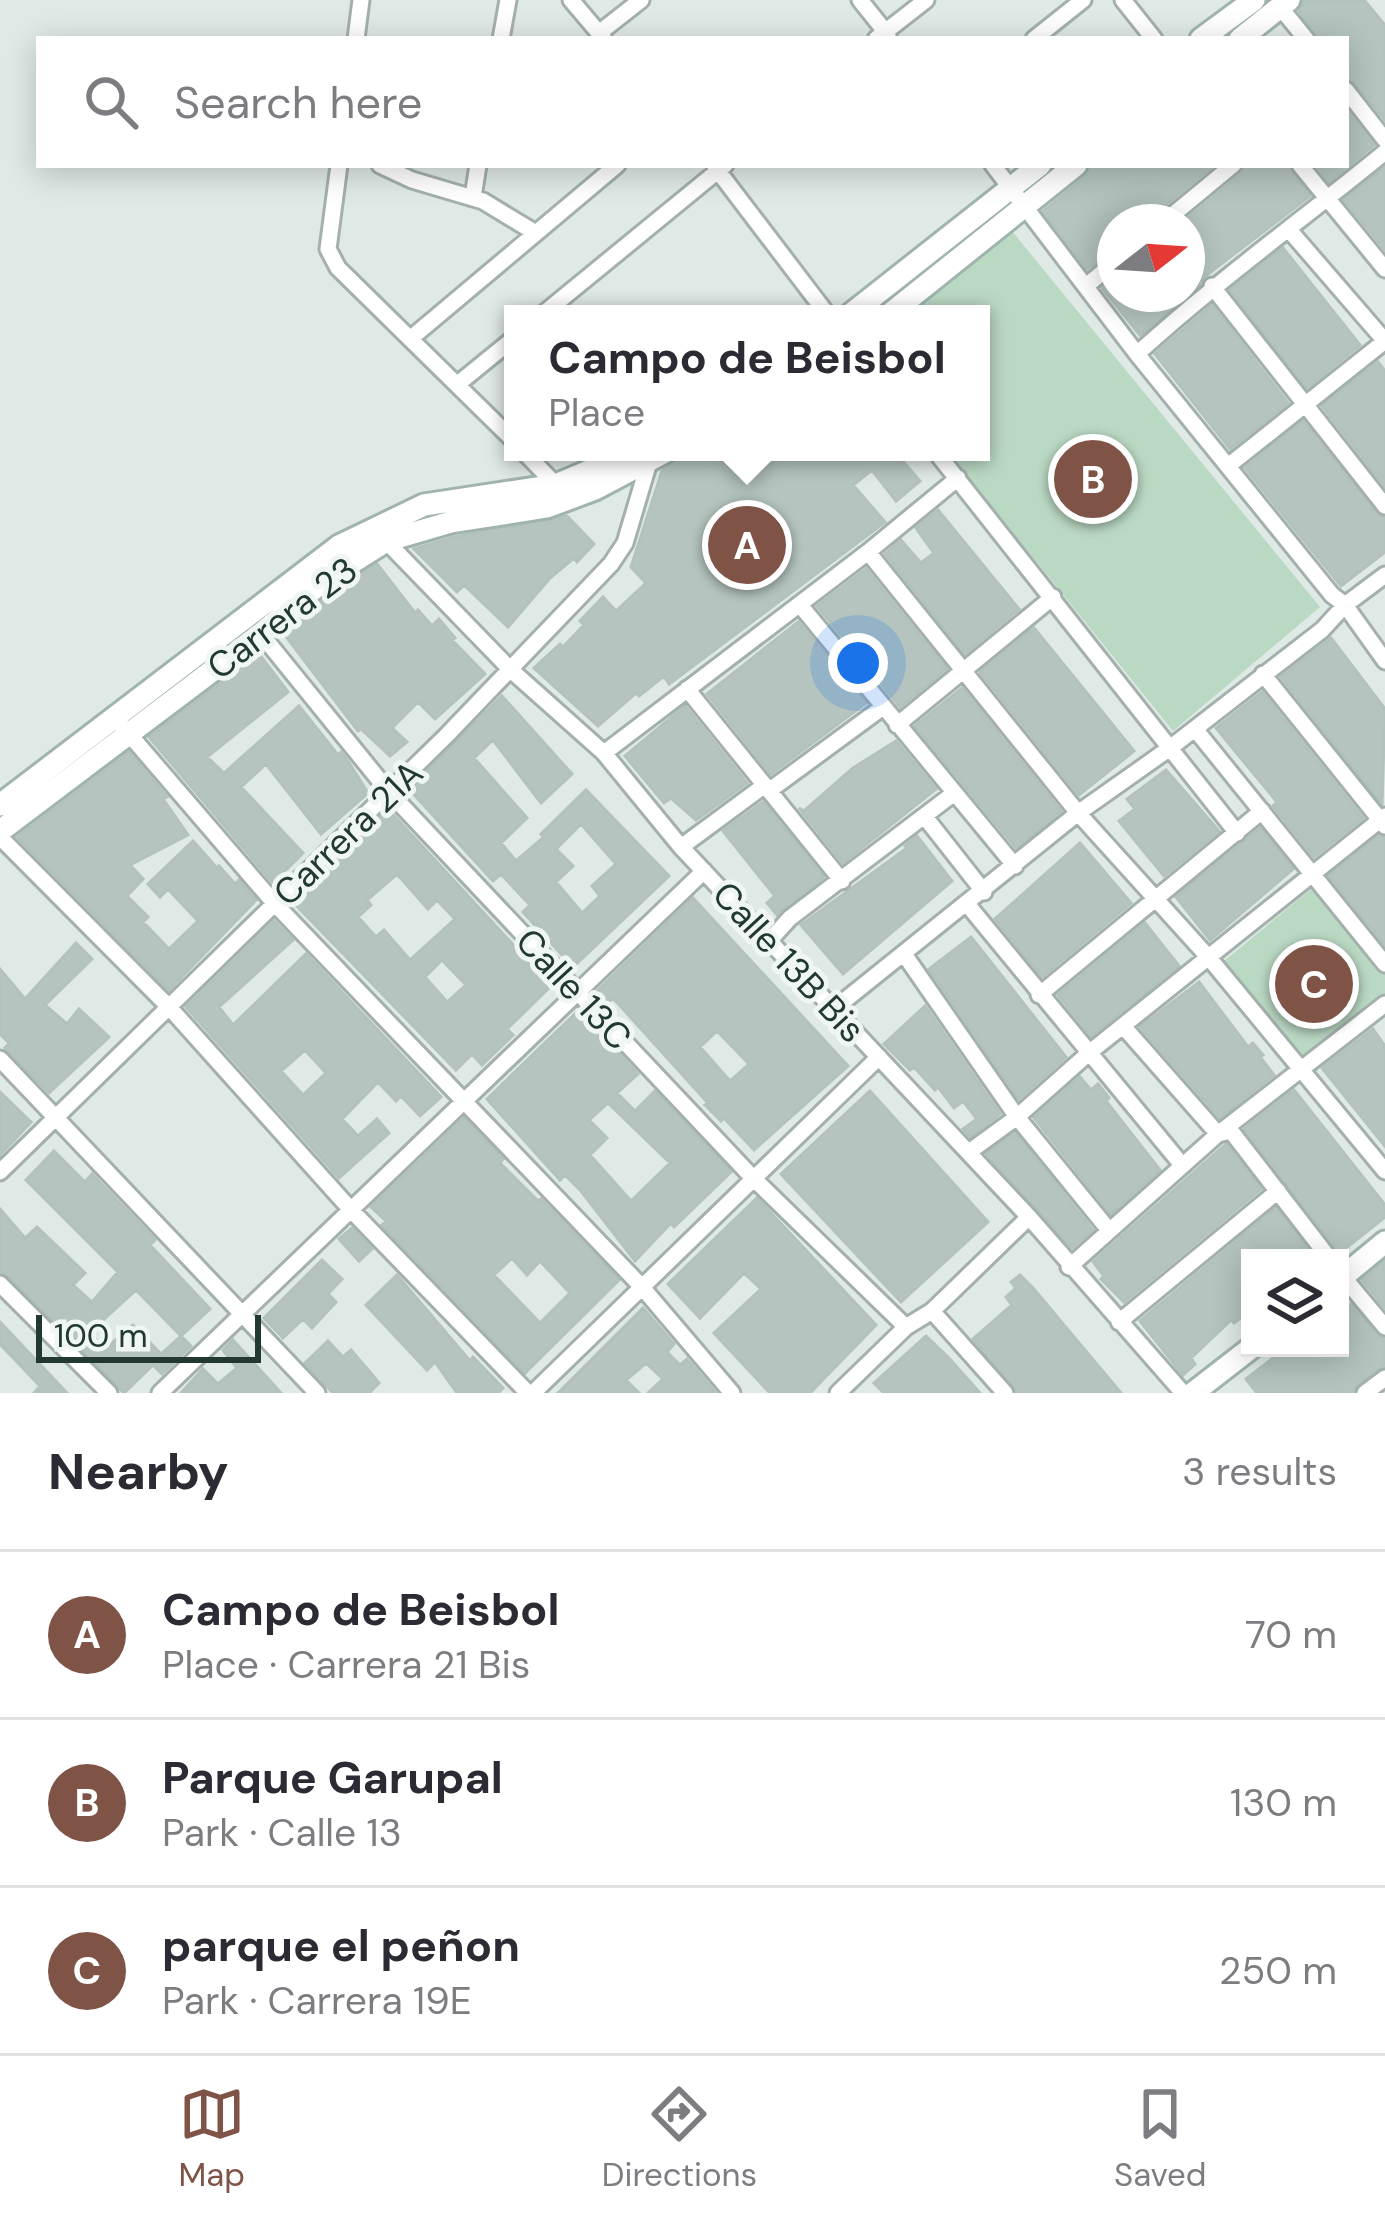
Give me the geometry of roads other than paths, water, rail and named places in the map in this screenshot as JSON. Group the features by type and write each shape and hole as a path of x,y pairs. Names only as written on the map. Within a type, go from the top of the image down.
{"main road":[{"path":"1205,36 1254,0"},
{"path":"1244,36 1284,3"},
{"path":"900,305 1017,197 1038,168"},
{"path":"864,305 1017,197 1070,168"},
{"name":"Carrera 23","path":"0,834 122,725 339,546 424,505 556,484 631,461"},
{"name":"Carrera 23","path":"0,805 261,634 324,580 386,541 451,522 548,507 638,461"},
{"path":"1349,1270 1385,1242"},
{"path":"1193,1393 1241,1356"}],"street":[{"path":"356,36 361,0"},
{"path":"502,36 508,0"},
{"path":"571,0 602,36 641,0"},
{"path":"860,0 884,36 926,0"},
{"path":"1038,36 1083,0"},
{"path":"1124,0 1152,36"},
{"path":"1284,3 1304,36"},
{"path":"1349,94 1385,140"},
{"path":"1137,354 1212,286 1385,152"},
{"path":"339,168 328,249 338,268 504,430"},
{"path":"386,168 412,181 473,197 534,232"},
{"path":"473,197 478,168"},
{"path":"410,340 613,168"},
{"path":"556,305 718,168"},
{"path":"720,168 819,305"},
{"path":"995,168 1137,354 1332,595 1345,605 1385,661"},
{"path":"1186,204 1229,168"},
{"path":"1302,168 1385,269"},
{"path":"1228,466 1385,341 1290,230"},
{"path":"1086,286 1097,277"},
{"path":"1212,286 1385,506"},
{"path":"459,383 504,346"},
{"path":"533,461 556,484"},
{"name":"Carrera 21A","path":"0,1172 512,670 611,564 625,543 648,461"},
{"path":"944,461 1237,833"},
{"path":"604,753 958,478"},
{"name":"Calle 13B Bis","path":"386,541 512,670 604,753 681,847 1029,1217 1183,1393"},
{"path":"868,552 1078,813 1210,958 1385,1172"},
{"path":"834,1010 1078,813 1171,748 1322,630 1345,605 1385,575"},
{"path":"897,725 1053,597"},
{"path":"800,604 1016,866"},
{"name":"Calle 13C","path":"261,634 389,792 752,1177 906,1327"},
{"path":"969,1152 1383,821 1263,674"},
{"path":"686,689 842,881"},
{"path":"681,847 883,707"},
{"path":"122,725 275,904 641,1286 732,1393"},
{"path":"1195,729 1385,964"},
{"path":"769,941 790,918 953,794"},
{"path":"1039,995 1262,812"},
{"path":"925,817 984,892"},
{"path":"0,834 169,1006 352,1210 531,1393 879,1057"},
{"path":"160,1393 704,871"},
{"path":"967,904 1182,1165"},
{"path":"904,954 1017,1117 1108,1229"},
{"path":"1069,1268 1217,1134 1383,1010"},
{"path":"1123,1026 1217,1134"},
{"path":"0,1059 317,1393"},
{"path":"1217,1134 1231,1131 1322,1249"},
{"path":"1119,1322 1278,1191"},
{"path":"848,1389 906,1327 932,1311 1029,1217"},
{"path":"0,1284 109,1393"},
{"path":"1349,1285 1385,1327"},
{"path":"932,1311 1005,1393"},
{"path":"1365,1393 1385,1378"}],"place":[{"name":"Parque Garupal","path":"1093,479"},
{"name":"Campo de Beisbol","path":"747,545"},
{"name":"parque el peñon","path":"1314,984"}]}
